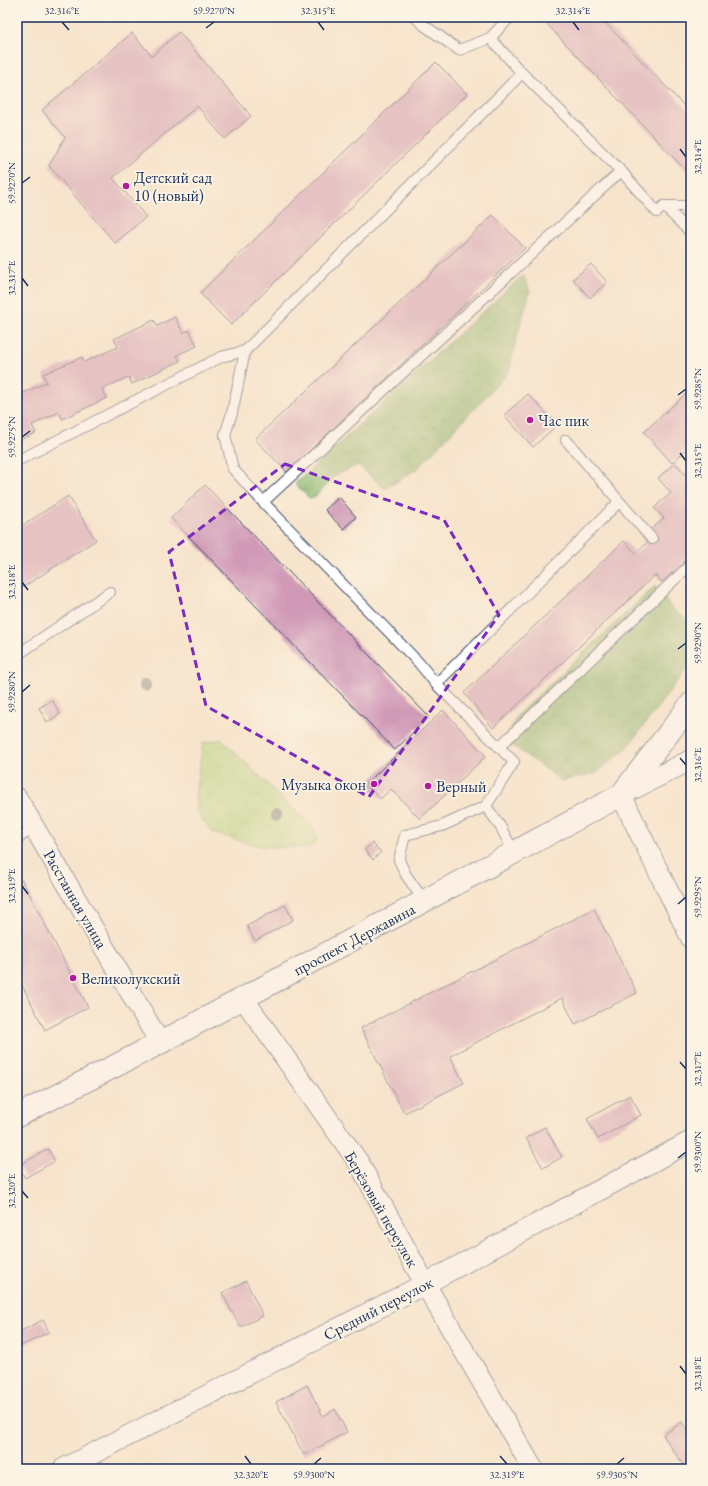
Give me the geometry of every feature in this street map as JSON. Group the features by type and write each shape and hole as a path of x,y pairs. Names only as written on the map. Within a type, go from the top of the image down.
{"main road":[{"path":"621,795 691,704"},
{"name":"проспект Державина","path":"17,1116 424,902 621,795"}],"street":[{"name":"проспект Державина","path":"621,795 691,760"},
{"path":"621,795 691,938"},
{"name":"Расстанная улица","path":"17,798 160,1042"},
{"name":"Берёзовый переулок","path":"243,998 358,1163 425,1284 533,1469"},
{"name":"Средний переулок","path":"63,1469 425,1284 691,1141"}],"lane":[{"path":"415,17 458,50 490,38 510,17"},
{"path":"490,38 522,73 621,171 657,212 664,206 687,206 691,202"},
{"path":"17,461 221,357 245,351 522,73"},
{"path":"264,502 621,171"},
{"path":"664,206 691,233"},
{"path":"245,351 232,413 225,435 233,469 419,662 436,684 500,746 514,762 486,806 442,826 406,835 399,860 406,875 424,902"},
{"path":"566,440 652,539"},
{"path":"436,684 619,502"},
{"path":"500,746 688,567"},
{"path":"17,655 110,592"},
{"path":"486,806 500,826 514,852"},
{"path":"17,838 35,828"}],"highlighted area":[{"path":"285,464 444,520 499,615 369,797 206,706 169,552"}],"green space":[{"path":"523,275 530,291 518,332 509,372 417,469 385,489 358,465 335,476 317,495 310,499 295,484"},
{"path":"655,586 671,607 691,624 691,663 627,748 596,773 562,781 505,740 518,714"},
{"path":"221,739 312,827 318,838 311,848 263,847 213,833 198,814 195,796 203,743"}],"building":[{"path":"546,17 600,17 691,113 691,176 543,20"},
{"path":"179,32 251,116 225,139 197,106 113,178 146,217 115,243 49,166 65,137 42,110 132,33 152,56"},
{"path":"436,62 467,94 231,325 200,293"},
{"path":"493,215 525,248 287,472 255,439"},
{"path":"591,264 607,282 590,298 573,279"},
{"path":"175,317 183,333 189,330 197,346 177,355 180,361 132,384 129,377 102,389 107,398 62,419 59,412 32,425 36,433 17,441 17,396 47,382 43,374 82,357 84,362 118,347 114,339 154,320 157,326"},
{"path":"691,389 691,445 672,463 644,432"},
{"name":"Час пик","path":"528,394 557,425 533,447 504,415"},
{"path":"675,463 689,478 691,477 691,533 688,536 691,539 691,555 682,563 685,566 675,575 673,572 662,582 655,575 493,728 464,693 624,541 636,553 652,538 647,533 664,518 654,508 671,493 658,478"},
{"path":"205,485 429,717 395,750 171,518"},
{"path":"68,496 96,540 17,591 17,529"},
{"path":"339,497 356,517 343,529 325,510"},
{"path":"52,700 60,714 47,722 39,708"},
{"path":"443,710 486,756 420,819 391,789 380,799 366,784"},
{"path":"372,843 381,852 373,860 365,850"},
{"path":"22,880 88,1007 45,1030 17,975 17,882"},
{"path":"285,905 293,920 255,941 247,926"},
{"path":"594,909 637,993 575,1024 562,998 450,1056 464,1083 404,1113 361,1028"},
{"path":"630,1095 641,1115 598,1139 587,1119"},
{"path":"545,1127 562,1157 543,1168 526,1138"},
{"path":"48,1149 55,1161 25,1178 18,1166"},
{"path":"246,1281 263,1316 240,1327 222,1293"},
{"path":"43,1320 49,1332 17,1348 17,1333"},
{"path":"307,1385 323,1416 335,1409 347,1432 304,1455 276,1402"},
{"path":"682,1422 691,1436 691,1469 686,1469 663,1435"}],"place":[{"name":"Детский сад 10 (новый)","path":"126,186"},
{"name":"Час пик","path":"530,420"},
{"name":"Музыка окон","path":"374,784"},
{"name":"Верный","path":"428,786"},
{"name":"Великолукский","path":"73,978"}]}
